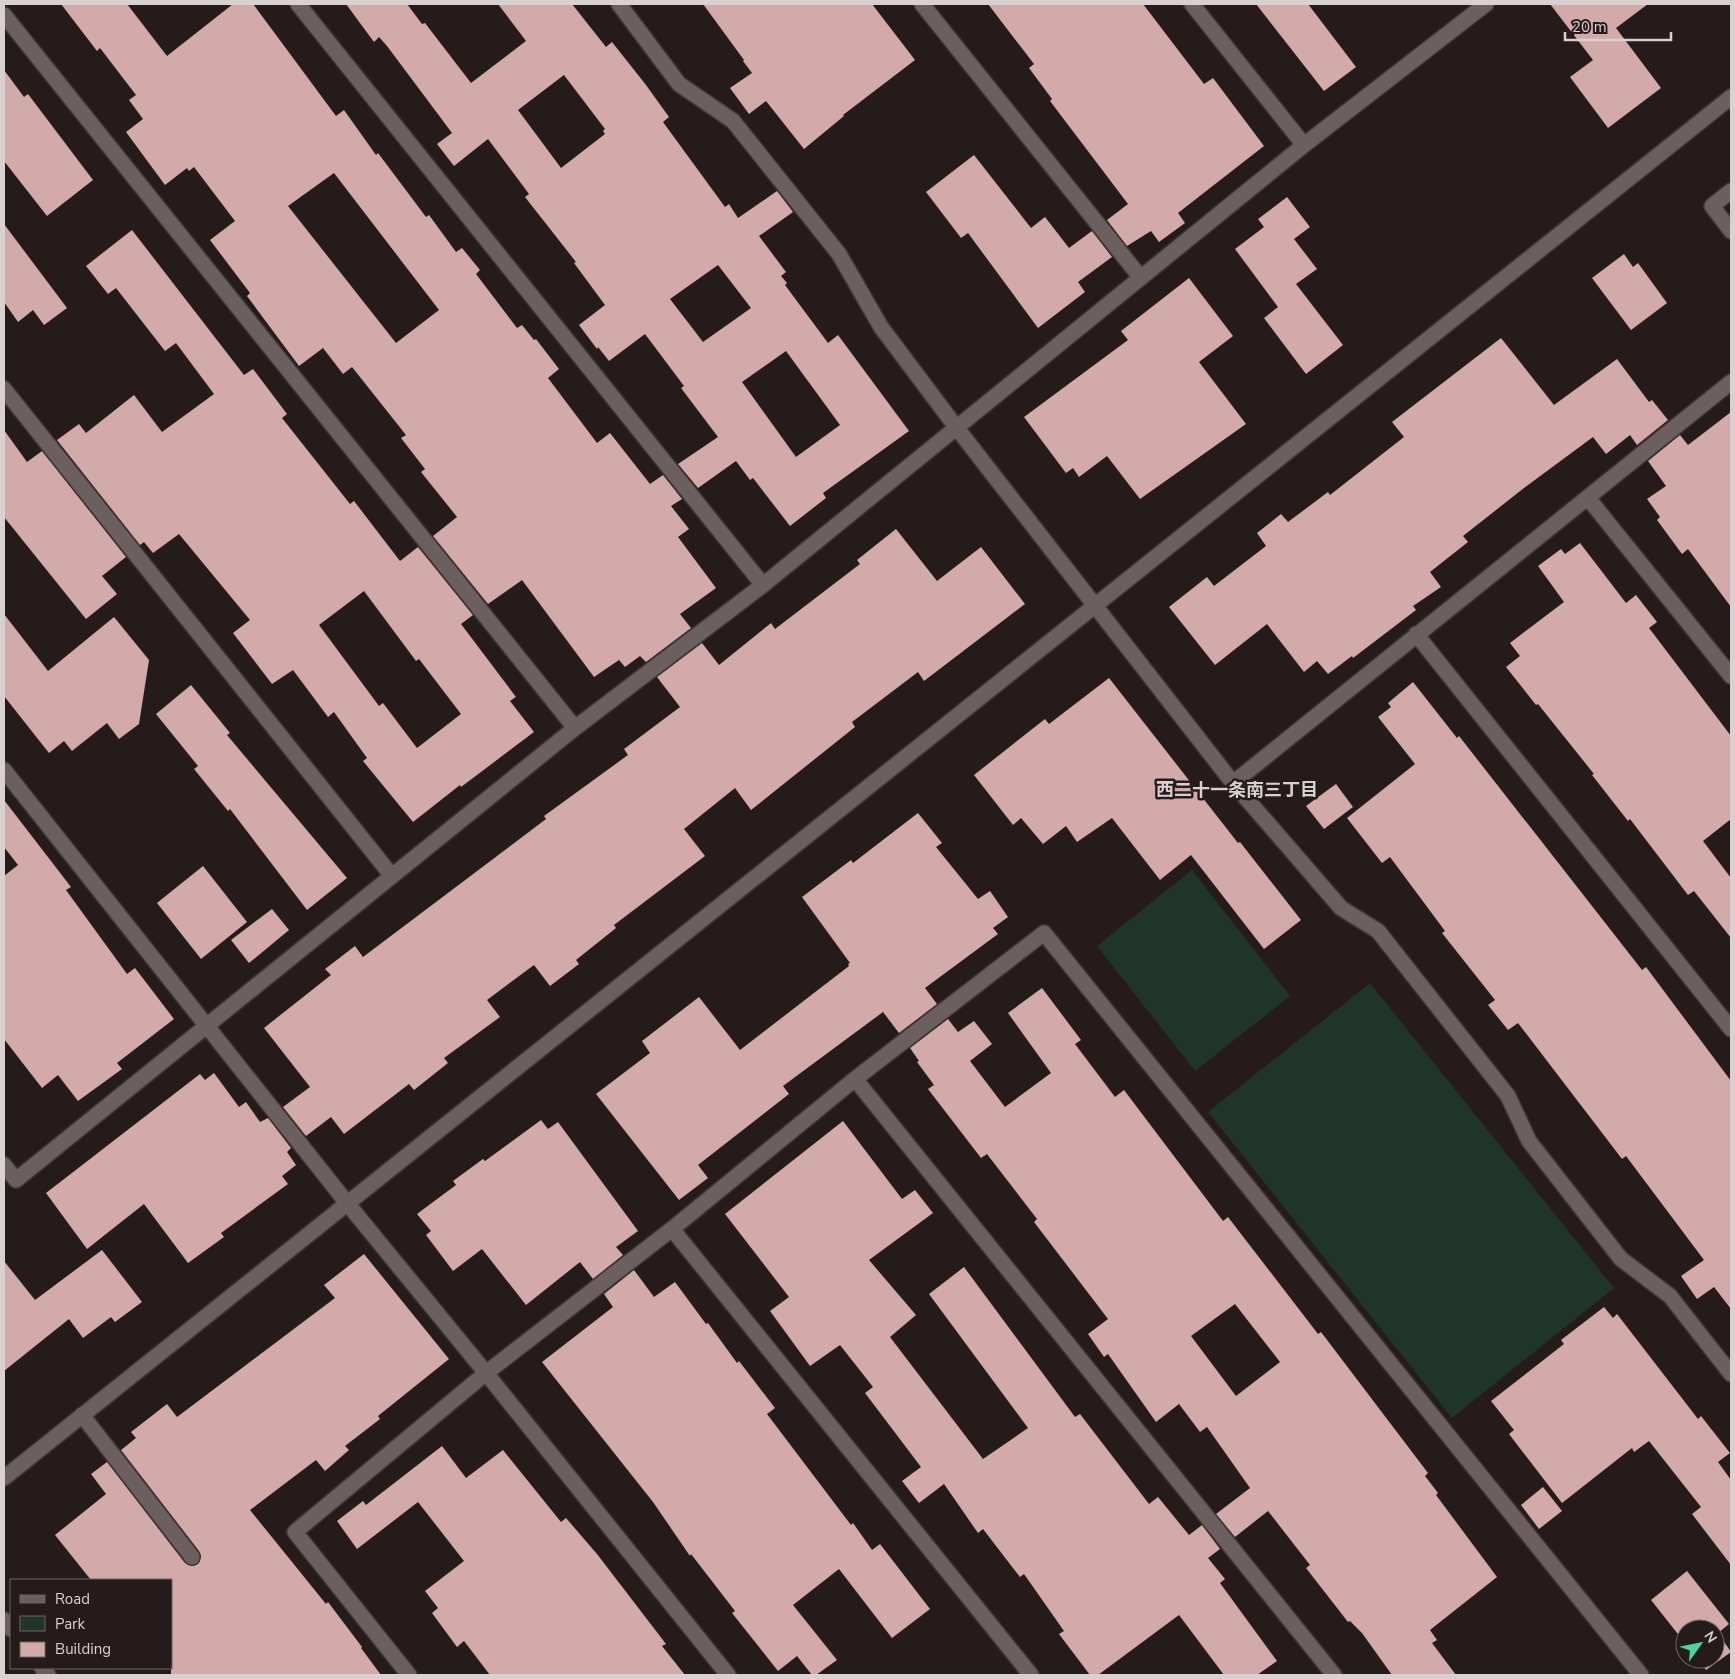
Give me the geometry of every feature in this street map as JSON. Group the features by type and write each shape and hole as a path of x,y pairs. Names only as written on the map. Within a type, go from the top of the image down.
{"street":[{"path":"298,4 763,584"},
{"path":"619,4 679,84 733,122 826,238 838,254 881,327 956,427 1233,783 1341,908 1378,931 1508,1096 1529,1142 1621,1259 1670,1296 1731,1374"},
{"path":"922,4 1140,278"},
{"path":"1192,4 1304,145"},
{"path":"4,1165 16,1180 575,728 763,584 1469,9 1486,4"},
{"path":"4,15 575,728"},
{"path":"4,1478 1731,97"},
{"path":"1731,191 1712,206 1731,231"},
{"path":"1233,783 1731,382"},
{"path":"4,389 392,876"},
{"path":"1588,498 1731,676"},
{"path":"1416,634 1731,1029"},
{"path":"4,770 347,1203 728,1675"},
{"path":"409,1675 295,1532 486,1373 672,1229 855,1079 1044,933 1641,1675"},
{"path":"855,1079 1334,1675"},
{"path":"672,1229 1031,1675"},
{"path":"82,1415 192,1557"}],"green space":[{"path":"1192,870 1290,996 1195,1071 1097,946"},
{"path":"1370,983 1614,1288 1452,1418 1208,1112"}],"building":[{"path":"61,4 127,4 167,56 233,4 253,4 336,116 344,110 376,155 378,153 426,217 429,215 456,252 462,248 480,270 476,274 517,328 522,325 534,340 536,339 559,369 548,378 597,443 610,433 650,484 663,475 682,499 671,506 689,529 678,537 716,588 680,614 691,628 646,662 640,656 625,667 619,660 594,677 522,580 488,604 433,536 457,517 421,472 425,469 401,438 406,435 352,367 343,374 323,348 299,366 247,296 250,293 210,240 235,221 194,167 189,171 187,168 165,185 126,132 143,119 129,100 136,95 100,48 97,51","holes":["334,173 439,310 396,343 288,206"]},
{"path":"346,4 407,4 422,24 425,23 471,83 526,41 498,4 572,4 606,47 612,42 646,85 669,117 663,122 725,207 729,204 738,218 777,191 793,212 759,236 786,272 781,276 787,283 785,285 828,343 838,335 909,431 823,493 826,498 790,526 753,478 750,480 736,461 698,488 678,464 718,437 681,388 684,386 645,334 609,361 598,347 597,349 579,325 605,305 574,263 576,262 525,197 529,194 488,139 454,166 437,144 452,133 387,46 379,37 374,42","holes":["564,75 605,129 603,131 605,134 561,168 518,110","718,265 751,308 703,342 670,299","786,351 840,425 796,457 742,382"]},
{"path":"703,4 872,4 915,60 843,115 804,149 766,101 749,114 730,88 752,73"},
{"path":"988,4 1143,4 1204,84 1213,78 1264,146 1178,213 1185,223 1159,242 1151,231 1127,246 1107,220 1128,204 1050,101 1052,99 1029,68 1034,64"},
{"path":"1256,4 1308,4 1356,67 1324,91"},
{"path":"1550,4 1648,4 1616,28 1661,88 1608,128 1570,77 1593,60"},
{"path":"4,70 24,97 28,94 93,180 47,216 4,161"},
{"path":"974,155 1031,228 1045,217 1069,248 1092,231 1112,257 1078,282 1085,292 1038,328 968,233 961,238 926,192"},
{"path":"1287,197 1310,227 1294,239 1317,269 1296,284 1343,345 1306,374 1264,318 1278,307 1235,249 1264,227 1258,219"},
{"path":"4,224 67,308 44,325 33,310 18,322 4,302"},
{"path":"132,230 244,375 253,369 287,414 282,418 350,504 354,501 400,561 418,547 473,615 461,624 516,697 510,701 534,732 461,787 460,785 413,822 363,761 367,758 334,712 328,717 293,670 272,684 233,633 250,620 179,534 153,553 144,542 140,545 57,440 79,424 86,433 134,395 162,432 214,394 176,343 165,351 116,288 108,294 86,266","holes":["364,591 416,661 419,659 461,714 417,748 383,703 379,706 319,625"]},
{"path":"1624,254 1633,267 1638,263 1667,303 1631,330 1592,278"},
{"path":"1189,278 1233,336 1199,362 1246,424 1140,499 1107,456 1079,477 1073,468 1066,473 1024,417 1128,340 1121,331"},
{"path":"1501,338 1554,405 1617,359 1649,402 1652,400 1668,420 1637,445 1630,435 1606,454 1593,437 1524,488 1463,536 1468,542 1430,572 1441,587 1413,606 1416,610 1353,658 1352,656 1328,674 1317,661 1304,672 1267,624 1215,665 1169,607 1207,577 1214,586 1266,546 1257,533 1281,514 1288,522 1328,492 1330,495 1404,437 1392,422"},
{"path":"1731,412 1731,607 1688,549 1682,554 1657,520 1660,517 1647,499 1666,486 1648,461 1680,435 1688,445"},
{"path":"4,430 27,462 42,451 126,557 102,576 117,594 86,619 4,517"},
{"path":"896,529 937,581 981,547 1025,604 924,681 918,672 852,722 855,727 751,810 735,788 684,829 705,856 614,925 616,928 576,960 579,964 550,986 534,965 487,1000 500,1017 444,1058 448,1063 414,1090 409,1084 344,1134 331,1117 306,1136 283,1107 310,1087 264,1028 331,975 325,969 355,946 363,957 546,819 544,816 628,755 624,749 680,707 657,677 702,643 719,665 771,623 775,629 860,564 857,560"},
{"path":"1580,543 1626,603 1636,595 1657,622 1649,628 1731,736 1731,819 1703,841 1731,878 1731,938 1694,891 1688,895 1630,819 1628,821 1592,775 1594,774 1506,667 1520,656 1510,643 1564,602 1538,566 1561,549 1565,554"},
{"path":"4,614 48,671 114,617 149,660 139,724 119,739 107,723 72,751 64,741 49,753 4,696"},
{"path":"1109,678 1301,920 1264,949 1191,855 1160,880 1112,818 1077,842 1066,826 1043,844 1021,818 1013,825 974,775 1045,719 1049,724"},
{"path":"1413,682 1457,738 1459,736 1642,970 1646,967 1731,1081 1731,1309 1714,1287 1697,1299 1681,1276 1704,1260 1626,1156 1622,1159 1518,1023 1508,1030 1488,1005 1495,1000 1442,933 1445,931 1390,857 1382,863 1347,818 1415,764 1378,717 1391,707 1388,703"},
{"path":"191,685 230,733 227,735 347,878 307,910 230,809 228,811 194,769 198,766 156,714"},
{"path":"1336,784 1353,807 1324,829 1306,806"},
{"path":"4,800 71,887 66,890 127,974 135,968 174,1019 117,1063 122,1069 78,1101 58,1075 42,1088 4,1039 4,876 18,865 4,847"},
{"path":"918,813 942,843 936,847 978,899 990,891 1008,917 993,928 998,934 925,988 937,1004 899,1033 883,1012 783,1086 789,1094 698,1165 708,1178 679,1200 596,1094 650,1053 642,1041 699,997 740,1050 849,966 848,964 850,963 802,897 851,860 853,863"},
{"path":"203,866 247,922 201,959 157,903"},
{"path":"272,909 289,930 249,963 231,940"},
{"path":"1042,988 1081,1040 1075,1044 1115,1097 1124,1090 1223,1221 1228,1217 1318,1334 1321,1332 1428,1473 1425,1476 1438,1493 1436,1495 1497,1577 1430,1630 1437,1640 1432,1643 1456,1675 1392,1675 1362,1633 1350,1621 1348,1622 1306,1568 1310,1565 1268,1511 1235,1537 1216,1514 1250,1488 1207,1427 1200,1432 1179,1404 1156,1422 1108,1354 1104,1357 1088,1334 1108,1319 1034,1222 1037,1219 987,1154 981,1158 928,1089 934,1085 917,1062 919,1061 910,1048 948,1019 958,1032 974,1021 992,1044 970,1061 1005,1107 1051,1073 1008,1013","holes":["1235,1304 1280,1362 1236,1396 1191,1336"]},
{"path":"214,1073 239,1107 246,1102 260,1122 268,1118 291,1148 287,1152 296,1165 282,1176 288,1184 221,1233 224,1237 188,1263 144,1204 87,1249 46,1193 200,1074 205,1080"},
{"path":"541,1120 548,1129 558,1122 638,1231 616,1247 623,1255 593,1279 580,1262 526,1305 482,1249 453,1271 426,1235 431,1231 417,1214 456,1185 453,1181 483,1159 485,1161"},
{"path":"843,1121 902,1199 915,1190 933,1213 869,1260 916,1315 890,1337 983,1459 1028,1428 929,1294 964,1267 1075,1417 1080,1414 1149,1504 1158,1497 1189,1535 1202,1525 1220,1549 1208,1558 1225,1579 1220,1583 1277,1661 1257,1675 1224,1675 1179,1615 1098,1675 1090,1675 1059,1634 1064,1631 1024,1574 1020,1577 983,1529 978,1533 944,1484 919,1503 902,1481 921,1467 865,1393 873,1387 840,1345 810,1366 770,1311 789,1297 725,1214"},
{"path":"102,1250 142,1302 115,1322 111,1317 83,1338 69,1319 4,1371 4,1261 35,1300"},
{"path":"364,1254 449,1359 378,1416 380,1419 345,1446 349,1450 325,1471 316,1460 250,1510 326,1604 328,1602 381,1675 171,1675 172,1579 90,1579 55,1535 106,1494 91,1474 107,1462 185,1563 193,1566 198,1564 201,1556 199,1551 121,1450 136,1438 131,1432 167,1404 177,1417 335,1298 324,1285"},
{"path":"634,1270 654,1297 675,1282 706,1324 708,1323 737,1363 739,1361 775,1408 767,1414 851,1525 853,1523 872,1550 880,1544 930,1609 892,1638 839,1569 793,1605 837,1660 816,1675 812,1675 797,1656 778,1671 732,1613 735,1611 691,1554 690,1556 653,1502 542,1362 613,1307 604,1294"},
{"path":"1604,1307 1613,1318 1617,1314 1698,1419 1701,1416 1730,1453 1718,1462 1731,1480 1731,1565 1692,1514 1701,1507 1649,1441 1634,1452 1632,1448 1562,1503 1509,1434 1514,1430 1491,1401 1564,1344 1561,1340"},
{"path":"442,1446 466,1478 503,1450 561,1522 566,1518 597,1554 666,1644 662,1646 685,1675 490,1675 464,1641 457,1647 432,1613 438,1608 425,1591 464,1561 418,1502 357,1549 337,1521 363,1501 366,1505"},
{"path":"1543,1487 1562,1511 1539,1529 1521,1505"},
{"path":"1687,1571 1729,1624 1725,1627 1725,1619 1675,1619 1675,1630 1651,1600"},
{"path":"1725,1643 1731,1652 1725,1656"}],"district":[{"name":"西二十一条南三丁目","path":"1237,790"}]}
